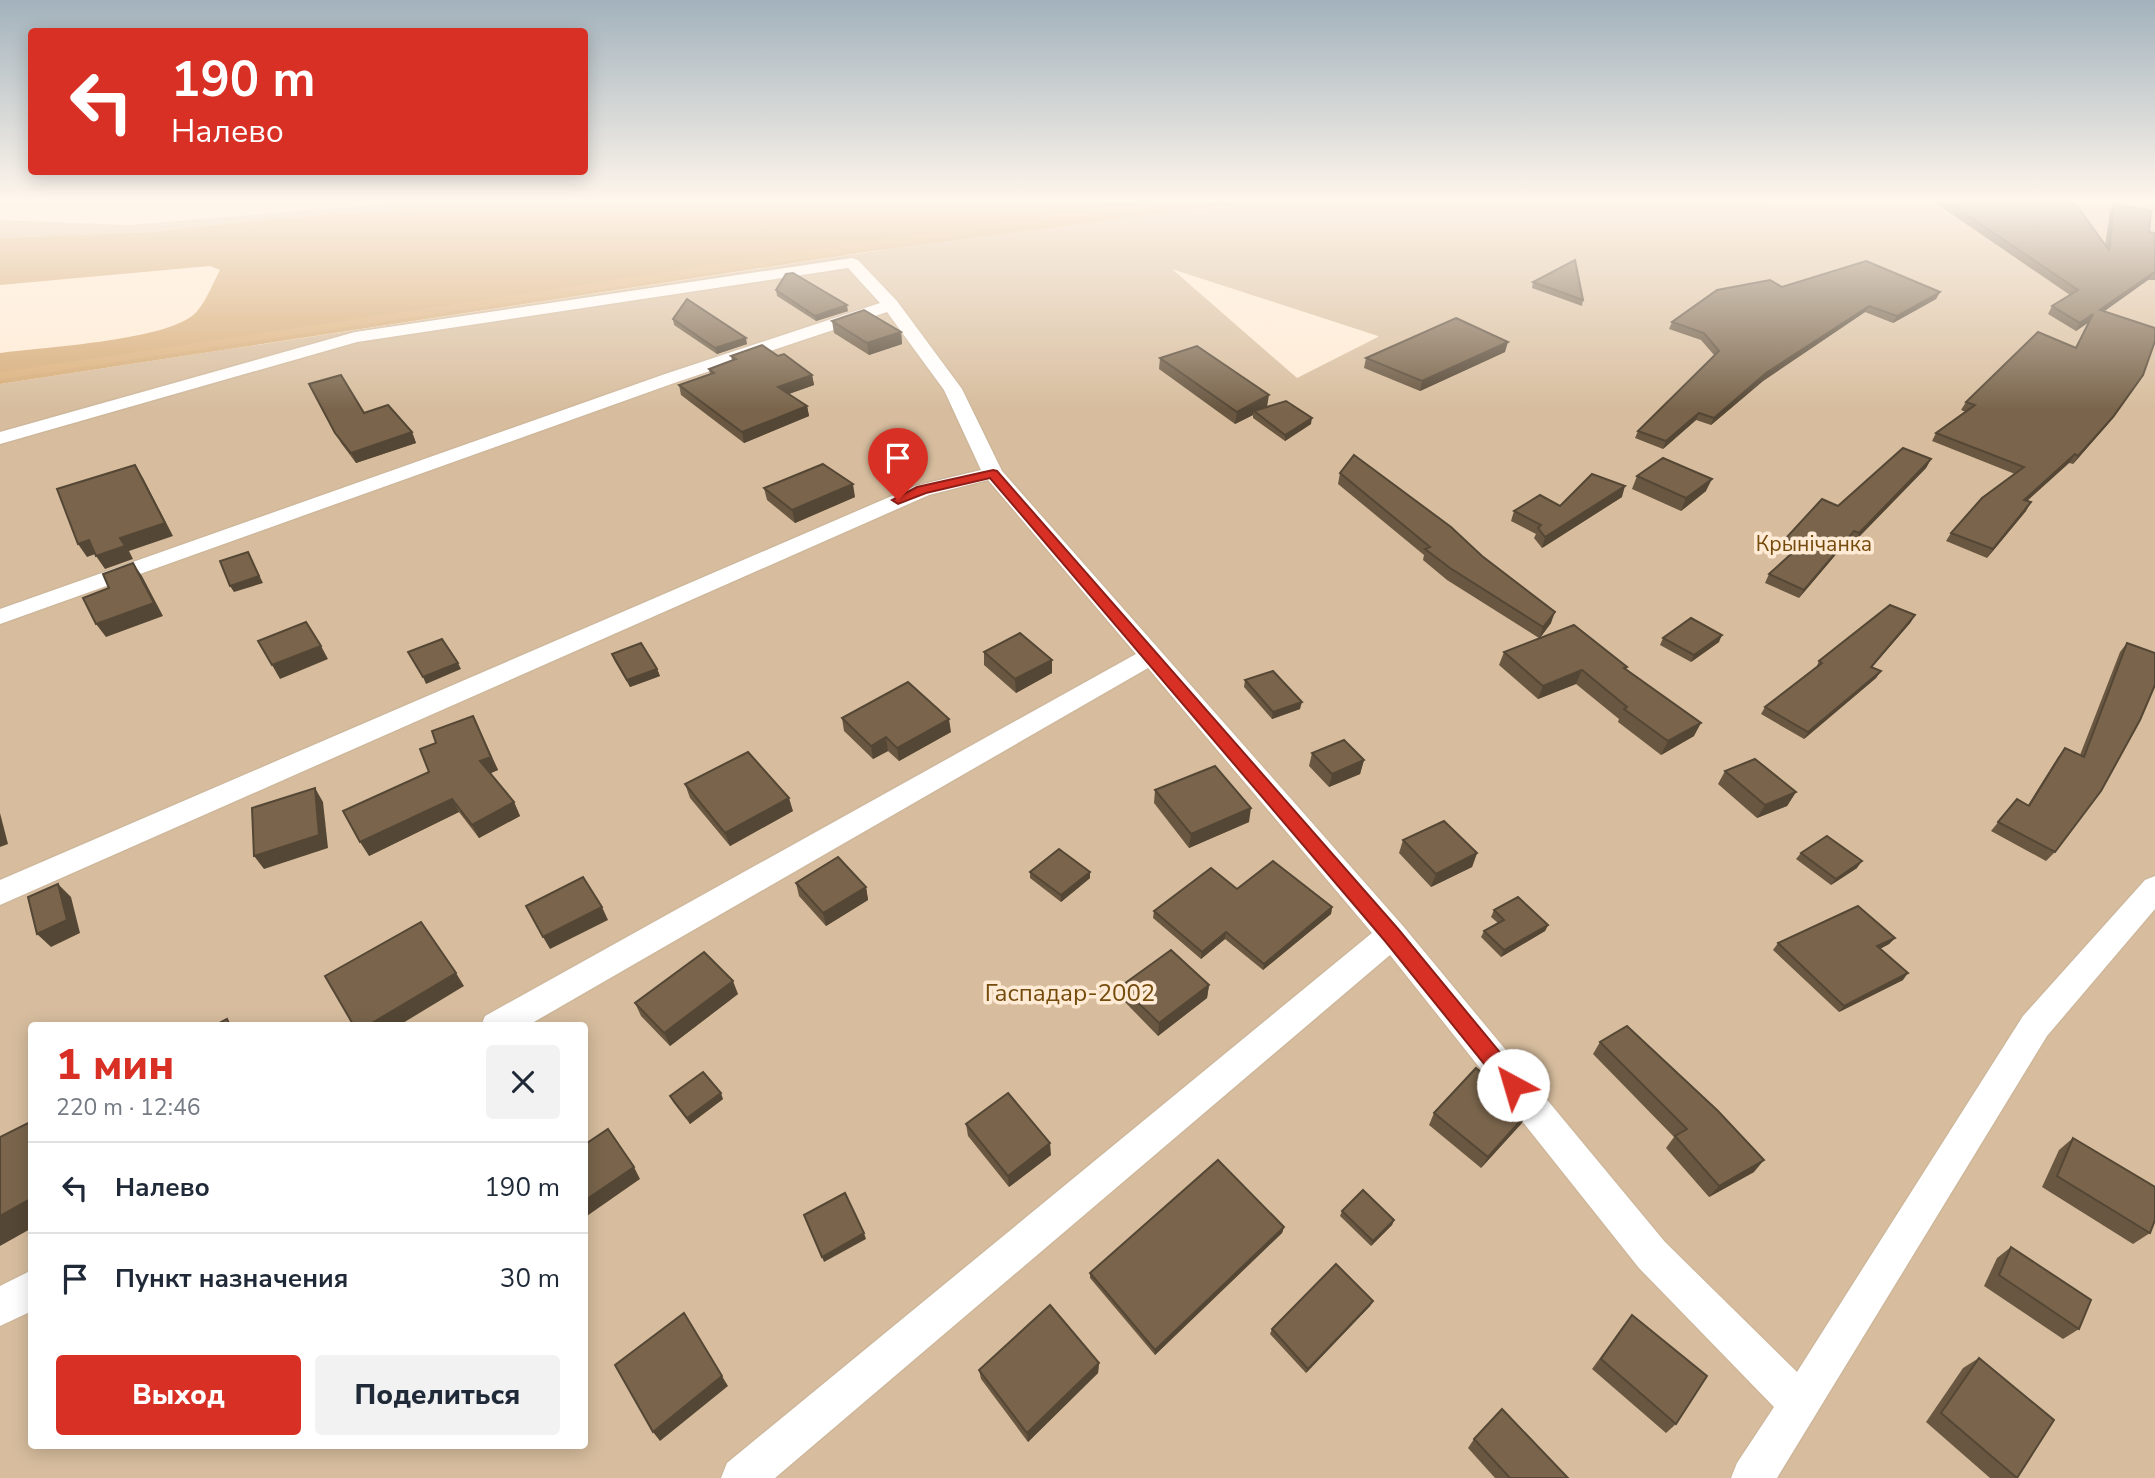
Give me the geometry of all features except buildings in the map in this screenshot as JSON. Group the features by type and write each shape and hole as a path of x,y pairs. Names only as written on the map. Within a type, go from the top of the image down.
{"street":[{"path":"0,438 355,337 798,271"},
{"path":"859,271 891,305 953,389 993,474 1392,935 1652,1255 1800,1404"},
{"path":"0,617 658,382 891,305"},
{"path":"0,893 922,490 993,474"},
{"path":"504,1022 1149,657"},
{"path":"1752,1478 2035,1026 2155,888"},
{"path":"743,1478 1392,935"},
{"path":"0,1307 28,1291"}],"green space":[{"name":"Гаспадар-2002","path":"744,271 1174,271 1297,378 1378,336 1178,271 2155,271 2155,1478 0,1478 0,384"}],"shaded area":[{"path":"0,271 155,271 0,285"},
{"path":"219,271 742,271 0,384 0,353 128,337 154,331 176,325 192,316 204,301"}],"waterway":[{"path":"0,376 698,271"}],"route":[{"path":"898,500 922,490 993,474 1392,935 1513,1085"}],"park label":[{"name":"Крынічанка","path":"1814,544"}]}
